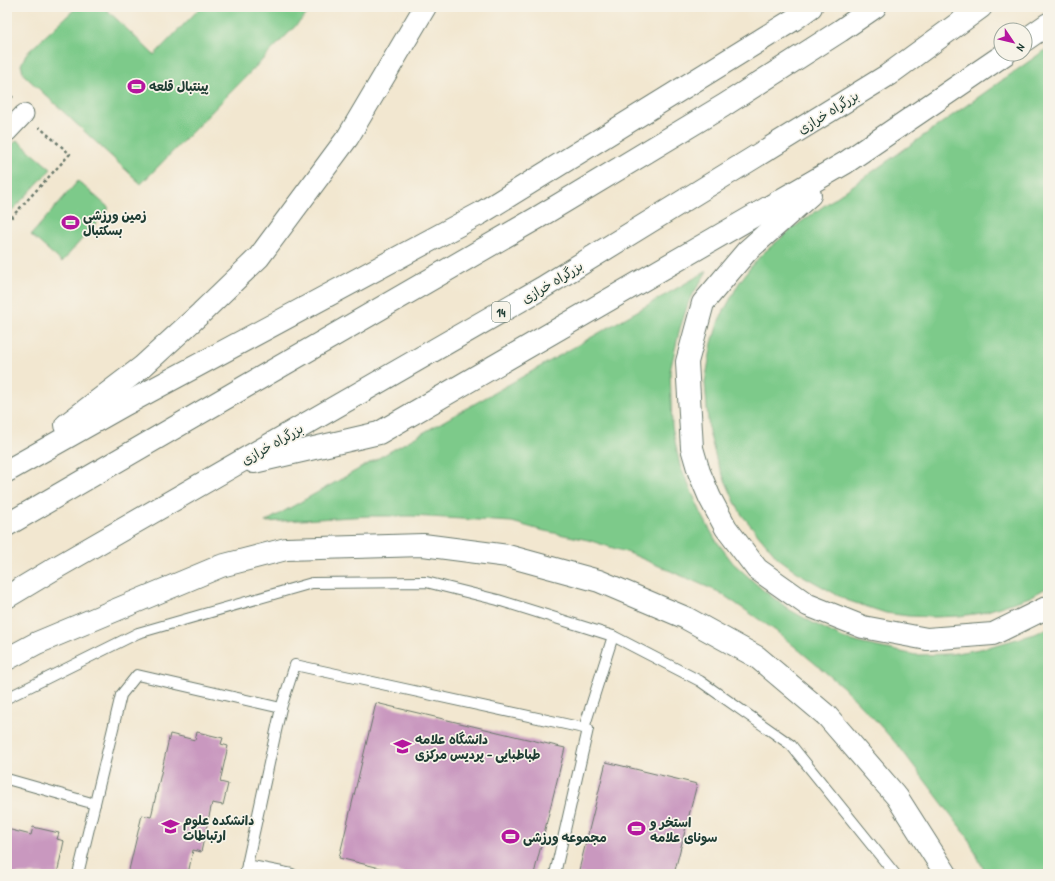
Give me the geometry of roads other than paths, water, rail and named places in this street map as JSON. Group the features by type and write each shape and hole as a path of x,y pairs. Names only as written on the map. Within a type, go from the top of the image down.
{"highway":[{"path":"401,49 419,7"},
{"path":"7,470 142,367 202,313 259,257 348,137 425,7"},
{"path":"7,470 124,405 480,213 786,24 811,7"},
{"path":"7,525 537,218 723,106 875,7"},
{"name":"بزرگراه خرازی","path":"7,597 549,284 888,75 981,7"},
{"path":"1033,34 1048,24"},
{"path":"231,467 379,433 845,164 993,62"},
{"path":"845,164 747,251 703,303 687,362 692,448 698,472 726,528 757,569 808,605 863,627 927,639 993,634 1048,606"},
{"path":"7,659 37,643 221,566 286,549 423,546 508,556 599,581 686,618 757,657 827,716 897,798 946,874"}],"street":[{"path":"7,132 24,114"}],"lane":[{"path":"7,698 138,633 312,583 426,582 498,600 613,636 700,681 791,745 895,874"},
{"path":"584,728 613,636"},
{"path":"292,874 246,869 281,708 295,665 588,729 555,874"},
{"path":"78,874 121,695 137,675 281,708"},
{"path":"7,779 95,804"}],"place":[{"name":"پینتبال قلعه","path":"136,86"},
{"name":"زمین ورزشی بسکتبال","path":"70,222"},
{"name":"دانشگاه علامه طباطبایی - پردیس مرکزی","path":"402,746"},
{"name":"دانشکده علوم ارتباطات","path":"170,827"},
{"name":"استخر و سونای علامه","path":"637,829"},
{"name":"مجموعه ورزشی","path":"510,837"}]}
